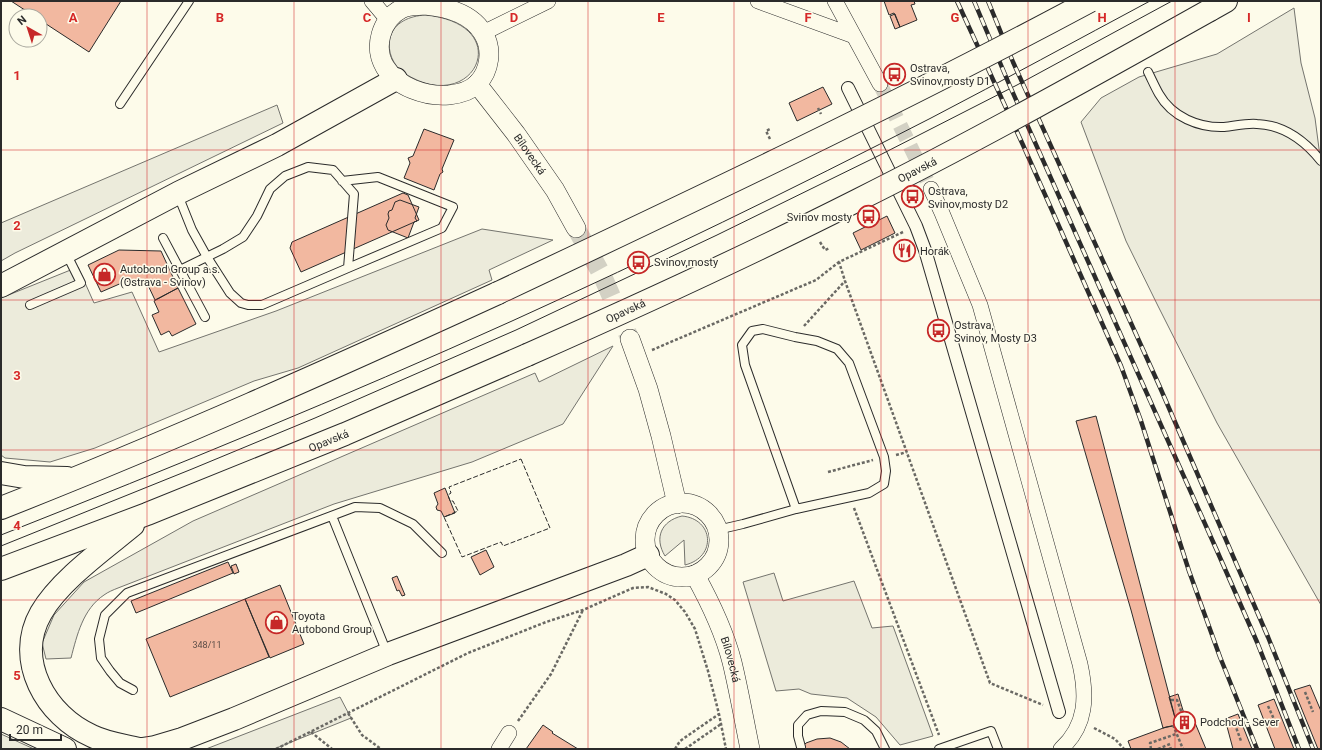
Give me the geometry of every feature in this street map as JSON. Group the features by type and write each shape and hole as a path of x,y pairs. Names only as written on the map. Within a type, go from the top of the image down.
{"main road":[{"path":"1,508 78,478 324,373 498,293 698,199 895,101 1090,1"},
{"name":"Opavská","path":"1,569 147,514 346,434 660,295 858,200 992,131 1218,6"},
{"path":"1,286 178,193 277,145 396,79"},
{"path":"1,269 20,260 103,232"},
{"path":"1,473 24,477 78,478"},
{"path":"139,749 112,743 91,736 63,717 50,704 40,687 33,667 31,648 33,632 38,619 48,602 88,562 147,514"},
{"path":"142,749 171,743 190,736 388,654 626,565 648,555"},
{"path":"1,720 65,749"}],"street":[{"path":"372,1 388,20"},
{"path":"483,33 548,1"},
{"path":"758,1 854,36"},
{"path":"835,1 880,84"},
{"path":"428,3 447,8 459,8 473,21 488,42 488,60 486,68 477,84 470,89 460,93 448,95 428,94 414,90 396,79 385,67 379,52 380,35 388,20 402,9 428,3"},
{"name":"Bílovecká","path":"477,84 516,134 555,190 576,228"},
{"path":"848,88 916,226 925,250 1059,712"},
{"path":"931,189 980,305 1080,664 1084,700 1083,711 1080,722 1073,736 1061,749"},
{"path":"630,339 648,389 662,436 677,504"},
{"path":"677,504 685,504 702,509 714,522 717,530 717,552 712,561 695,575 685,577 665,573 656,567 648,555 645,544 646,533 650,522 656,513 666,507 677,504"},
{"name":"Bílovecká","path":"695,575 708,599 728,649 750,749"},
{"path":"499,749 509,733"}],"lane":[{"path":"120,104 189,1"},
{"path":"1148,72 1159,95 1168,106 1190,121 1206,126 1224,127 1258,124 1276,127 1294,135 1309,147 1321,161"},
{"path":"180,270 244,237 257,216 270,189 285,176 308,167 332,170 354,194 348,268"},
{"path":"178,193 192,230 230,293 240,302 248,305 262,304 442,228 453,207 378,177 342,181"},
{"path":"163,238 204,317"},
{"path":"30,305 81,284 66,252"},
{"path":"717,530 796,509 869,493 884,484 886,470 884,457 849,363 838,348 817,341 763,329 752,331 742,345 745,365 796,509"},
{"path":"133,690 120,683 110,672 101,658 100,639 105,615 127,593 355,507 380,508 413,524 442,553"},
{"path":"332,516 388,654"},
{"path":"802,747 798,736 798,725 807,716 821,710 845,712 864,720 876,731 885,749"},
{"path":"941,748 991,731 998,749"}],"path":[{"path":"818,108 821,114"},
{"path":"770,129 766,131 770,139"},
{"path":"873,216 876,224"},
{"path":"649,351 816,280 839,262 916,226"},
{"path":"820,242 825,250 830,248"},
{"path":"839,262 990,683 1059,712"},
{"path":"795,337 845,281"},
{"path":"828,472 907,452"},
{"path":"850,497 941,748"},
{"path":"276,749 468,653 546,622 583,610 633,588 648,587 666,594 675,600 692,622 698,634 719,714 726,749"},
{"path":"509,733 551,674 583,610"},
{"path":"1305,692 1313,712"},
{"path":"1171,700 1177,700 1186,724"},
{"path":"1268,706 1277,726"},
{"path":"348,713 362,735 381,749"},
{"path":"675,749 680,741 719,714"},
{"path":"1233,719 1241,741"},
{"path":"685,749 721,724"},
{"path":"1173,725 1183,749"},
{"path":"1092,727 1115,739 1124,749"},
{"path":"311,732 332,749"},
{"path":"1151,749 1150,743 1176,734"},
{"path":"1158,749 1170,744"}],"shaded area":[{"path":"1294,8 1301,63 1315,118 1321,164 1321,605 1217,423 1158,306 1126,241 1081,122 1101,98 1139,77 1217,54"},
{"path":"425,15 454,22 471,34 478,49 476,65 466,77 450,85 429,84 404,73 394,62 390,53 390,38 395,28 408,18"},
{"path":"277,105 283,123 1,261 1,223"},
{"path":"482,229 553,240 489,270 492,280 298,368 254,381 95,448 50,462 5,458 1,455 1,298 78,267 94,303 132,292 159,352 276,311"},
{"path":"613,346 563,424 472,462 334,504 112,590 97,601 86,615 71,658 46,659 42,643 54,615 84,582 193,521 535,373 539,382"},
{"path":"682,516 693,519 700,524 708,539 707,547 703,554 695,561 685,565 684,540 665,556 660,543 660,537 664,526 675,518"},
{"path":"774,573 783,601 854,581 872,628 893,626 933,736 900,745 876,717 847,698 811,694 799,689 776,691 743,582"},
{"path":"340,697 351,718 274,749 206,749"},
{"path":"1,734 34,749 1,749"}],"building":[{"path":"11,1 121,1 89,52 48,25 48,8 22,8"},
{"path":"884,1 914,1 915,4 911,5 917,20 900,27 894,13 889,15"},
{"path":"895,14 900,27 895,29 890,16"},
{"path":"823,87 832,104 797,121 789,103"},
{"path":"424,129 454,140 442,169 443,172 440,174 434,190 404,178 410,163 408,158 413,156"},
{"path":"403,193 408,195 419,220 301,272 290,248 292,242"},
{"path":"400,200 419,207 415,218 417,221 414,222 408,238 388,230 386,225 389,218 389,211 392,210 395,202"},
{"path":"887,216 895,233 861,250 853,233"},
{"path":"119,250 161,251 178,288 155,300 146,281 139,279 124,282 101,292 88,265"},
{"path":"178,288 196,324 172,336 169,331 161,335 152,315 159,312 154,301"},
{"path":"1096,416 1177,725 1163,728 1131,610 1076,421"},
{"path":"445,488 455,513 444,517 441,511 437,510 436,507 438,504 434,493"},
{"path":"486,550 494,567 480,575 471,557"},
{"path":"228,562 233,573 136,613 131,601"},
{"path":"236,564 239,572 234,574 231,566"},
{"path":"397,576 405,595 402,596 399,590 397,591 392,578"},
{"path":"280,585 304,644 270,658 245,599"},
{"path":"245,599 269,657 170,697 146,639"},
{"path":"1310,685 1321,711 1321,749 1318,749 1294,690"},
{"name":"Podchod - Sever","path":"1178,694 1186,720 1193,718 1206,749 1131,749 1128,741 1166,727 1177,725 1169,697"},
{"path":"1274,699 1294,749 1275,749 1258,705"},
{"path":"1238,714 1252,749 1233,749 1225,719"},
{"path":"543,725 553,732 552,733 578,749 526,749"},
{"path":"830,738 841,742 850,749 800,749 806,743 817,739"}],"tunnel":[{"path":"880,84 931,189"},
{"path":"576,228 602,275 630,339"}],"tram line":[{"path":"1,535 322,404 565,297 775,197 931,118 1150,1"},
{"path":"1,546 315,418 516,330 717,235 876,157 1017,85 1172,1"}],"railway":[{"path":"957,1 1121,366 1141,421 1189,571 1220,657 1257,749"},
{"path":"974,1 1009,84 1257,642 1299,749"},
{"path":"988,1 1013,62 1159,385 1268,637 1313,749"}],"fence":[{"path":"521,459 550,528 503,546 501,542 462,557 444,517 458,511 453,501 450,501 448,495 451,493 449,487 521,459"}],"place":[{"name":"Ostrava, Svinov,mosty D1","path":"895,74"},
{"name":"Ostrava, Svinov,mosty D2","path":"913,197"},
{"name":"Svinov mosty","path":"868,217"},
{"name":"Horák","path":"904,251"},
{"name":"Svinov,mosty","path":"638,262"},
{"name":"Autobond Group a.s. (Ostrava - Svinov)","path":"104,275"},
{"name":"Ostrava, Svinov, Mosty D3","path":"938,331"},
{"name":"Toyota Autobond Group","path":"277,622"},
{"name":"Podchod - Sever","path":"1185,722"}]}
